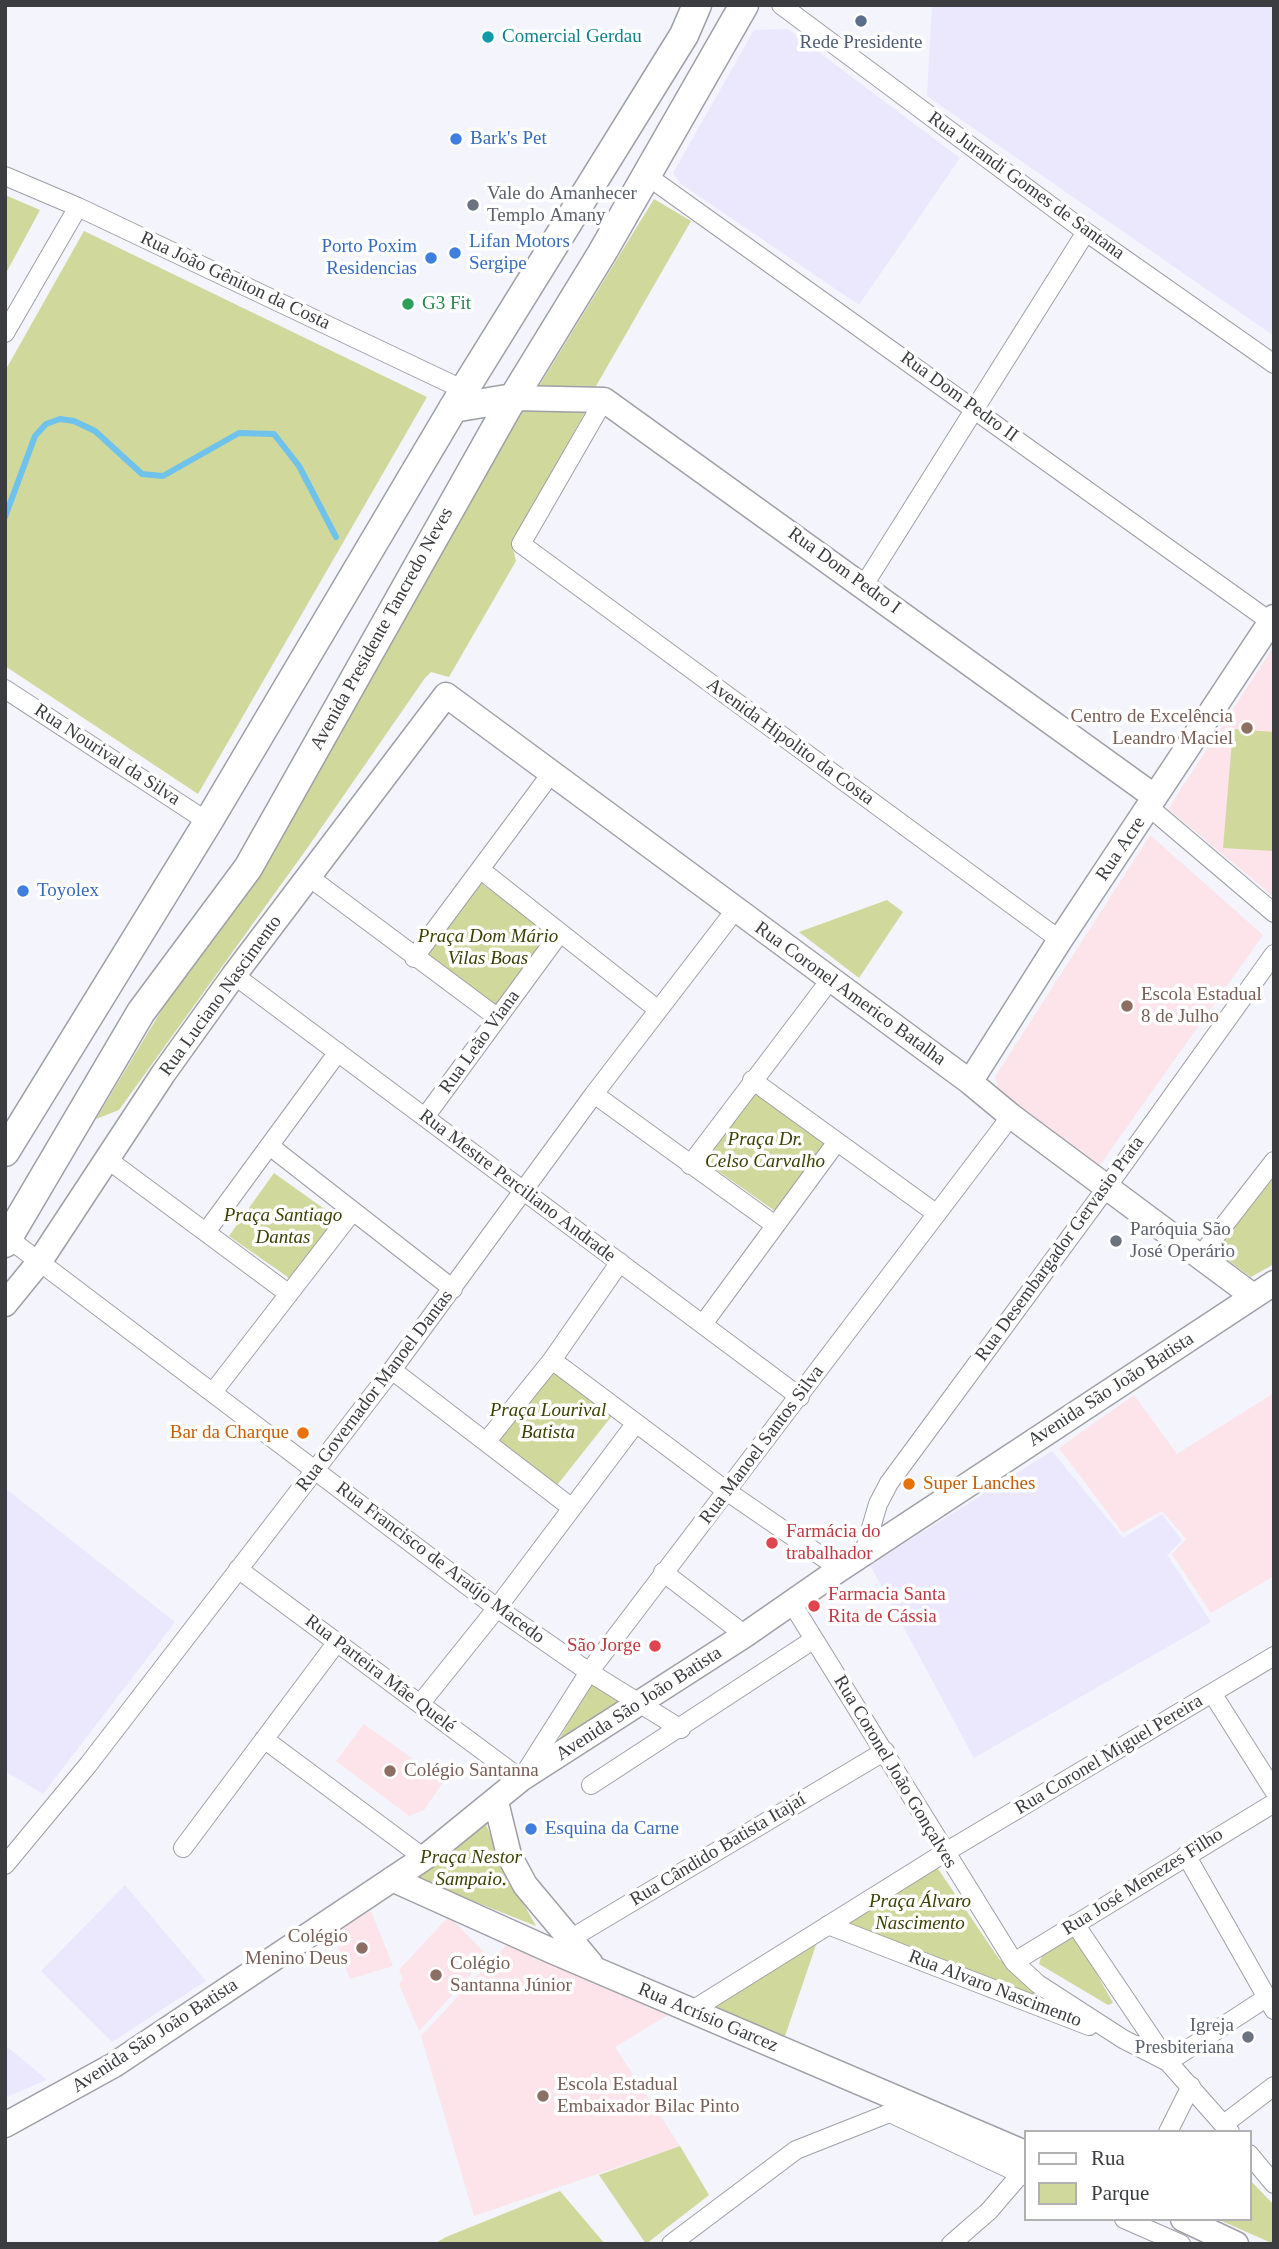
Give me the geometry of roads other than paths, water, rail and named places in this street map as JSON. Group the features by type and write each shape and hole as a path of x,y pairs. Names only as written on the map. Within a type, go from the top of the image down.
{"main road":[{"path":"5,1152 208,822 458,399 684,35 697,5"},
{"name":"Avenida Presidente Tancredo Neves","path":"7,1241 141,1012 248,868 517,392 744,5"},
{"path":"458,399 517,392"}],"street":[{"name":"Rua Jurandi Gomes de Santana","path":"781,5 1086,232 1274,364"},
{"name":"Rua Dom Pedro II","path":"646,175 1272,619"},
{"name":"Rua João Gêniton da Costa","path":"5,176 78,207 458,399"},
{"path":"5,332 78,207"},
{"path":"864,585 1086,232"},
{"path":"517,392 604,400"},
{"name":"Avenida Hipolito da Costa","path":"604,400 521,544 1060,940"},
{"name":"Rua Dom Pedro I","path":"604,400 864,585 1152,802"},
{"name":"Rua Acre","path":"970,1082 1060,940 1272,619"},
{"name":"Rua Nourival da Silva","path":"5,689 208,822"},
{"name":"Rua Coronel Americo Batalha","path":"446,695 553,771 1107,1187 1201,1255 1264,1290"},
{"name":"Rua Luciano Nascimento","path":"5,1304 40,1261 234,975 446,695"},
{"path":"414,958 553,771"},
{"path":"1152,802 1274,913"},
{"path":"481,870 657,1009"},
{"path":"309,877 414,958 498,1018"},
{"name":"Rua Governador Manoel Dantas","path":"5,1865 88,1765 392,1370 657,1009 736,909"},
{"name":"Rua Leão Viana","path":"425,1117 560,933"},
{"name":"Rua Desembargador Gervasio Prata","path":"864,1552 878,1504 889,1483 1274,954"},
{"name":"Rua Mestre Perciliano Andrade","path":"234,975 800,1396"},
{"path":"690,1165 830,980"},
{"path":"206,1232 271,1147 338,1052"},
{"path":"752,1080 937,1214"},
{"path":"594,1094 775,1225"},
{"name":"Rua Manoel Santos Silva","path":"521,1779 589,1672 1011,1116"},
{"path":"703,1324 836,1143"},
{"path":"271,1147 453,1289"},
{"path":"107,1159 289,1293"},
{"path":"1201,1255 1274,1161"},
{"path":"213,1392 353,1211"},
{"name":"Rua Francisco de Araújo Macedo","path":"7,1241 40,1261 497,1608 589,1672 681,1729"},
{"path":"486,1441 552,1360 620,1262"},
{"name":"Avenida São João Batista","path":"5,2125 85,2084 424,1858 521,1779 746,1635 864,1552 1264,1290"},
{"path":"552,1360 728,1492 839,1569"},
{"path":"392,1370 572,1508"},
{"path":"419,1704 497,1608 636,1423"},
{"name":"Rua Parteira Mãe Quelé","path":"238,1569 521,1779"},
{"path":"663,1572 746,1635"},
{"name":"Rua Coronel João Gonçalves","path":"791,1602 885,1751 944,1853 1014,1962 1038,1984 1123,2039 1168,2062"},
{"path":"591,1785 681,1729 813,1640"},
{"path":"183,1849 337,1643"},
{"name":"Rua Coronel Miguel Pereira","path":"691,2011 944,1853 1274,1657"},
{"path":"1212,1693 1274,1791"},
{"path":"264,1739 424,1858"},
{"name":"Rua Cândido Batista Itajaí","path":"560,1945 885,1751"},
{"path":"496,1802 502,1833 519,1875 560,1945"},
{"name":"Rua José Menezes Filho","path":"1014,1962 1274,1803"},
{"path":"1168,2062 1270,2004 1186,1855"},
{"path":"392,1879 560,1945"},
{"path":"1075,1924 1168,2062 1227,2128 1274,2086"},
{"name":"Rua Alvaro Nascimento","path":"828,1925 1123,2039"},
{"name":"Rua Acrísio Garcez","path":"560,1945 596,1970 691,2011 1024,2168"},
{"path":"1169,2130 1191,2086"},
{"path":"671,2244 796,2150 900,2109"},
{"path":"1251,2156 1274,2184"},
{"path":"951,2244 989,2211 1024,2168"},
{"path":"1133,2221 1236,2244"}],"waterway":[{"path":"5,517 35,436 46,424 60,419 74,421 95,431 142,474 163,476 239,433 274,434 299,466 336,537"}],"place":[{"name":"Rede Presidente","path":"861,21"},
{"name":"Comercial Gerdau","path":"488,37"},
{"name":"Bark's Pet","path":"456,139"},
{"name":"Vale do Amanhecer Templo Amany","path":"473,205"},
{"name":"Lifan Motors Sergipe","path":"455,253"},
{"name":"Porto Poxim Residencias","path":"431,258"},
{"name":"G3 Fit","path":"408,304"},
{"name":"Centro de Excelência Leandro Maciel","path":"1247,728"},
{"name":"Toyolex","path":"23,891"},
{"name":"Escola Estadual 8 de Julho","path":"1127,1006"},
{"name":"Paróquia São José Operário","path":"1116,1241"},
{"name":"Bar da Charque","path":"303,1433"},
{"name":"Super Lanches","path":"909,1484"},
{"name":"Farmácia do trabalhador","path":"772,1543"},
{"name":"Farmacia Santa Rita de Cássia","path":"814,1606"},
{"name":"São Jorge","path":"655,1646"},
{"name":"Colégio Santanna","path":"390,1771"},
{"name":"Esquina da Carne","path":"531,1829"},
{"name":"Colégio Menino Deus","path":"362,1948"},
{"name":"Colégio Santanna Júnior","path":"436,1975"},
{"name":"Igreja Presbiteriana","path":"1248,2037"},
{"name":"Escola Estadual Embaixador Bilac Pinto","path":"543,2096"}],"park label":[{"name":"Praça Dom Mário Vilas Boas","path":"488,948"},
{"name":"Praça Dr. Celso Carvalho","path":"765,1151"},
{"name":"Praça Santiago Dantas","path":"283,1227"},
{"name":"Praça Lourival Batista","path":"548,1422"},
{"name":"Praça Nestor Sampaio.","path":"471,1869"},
{"name":"Praça Álvaro Nascimento","path":"920,1913"}]}
